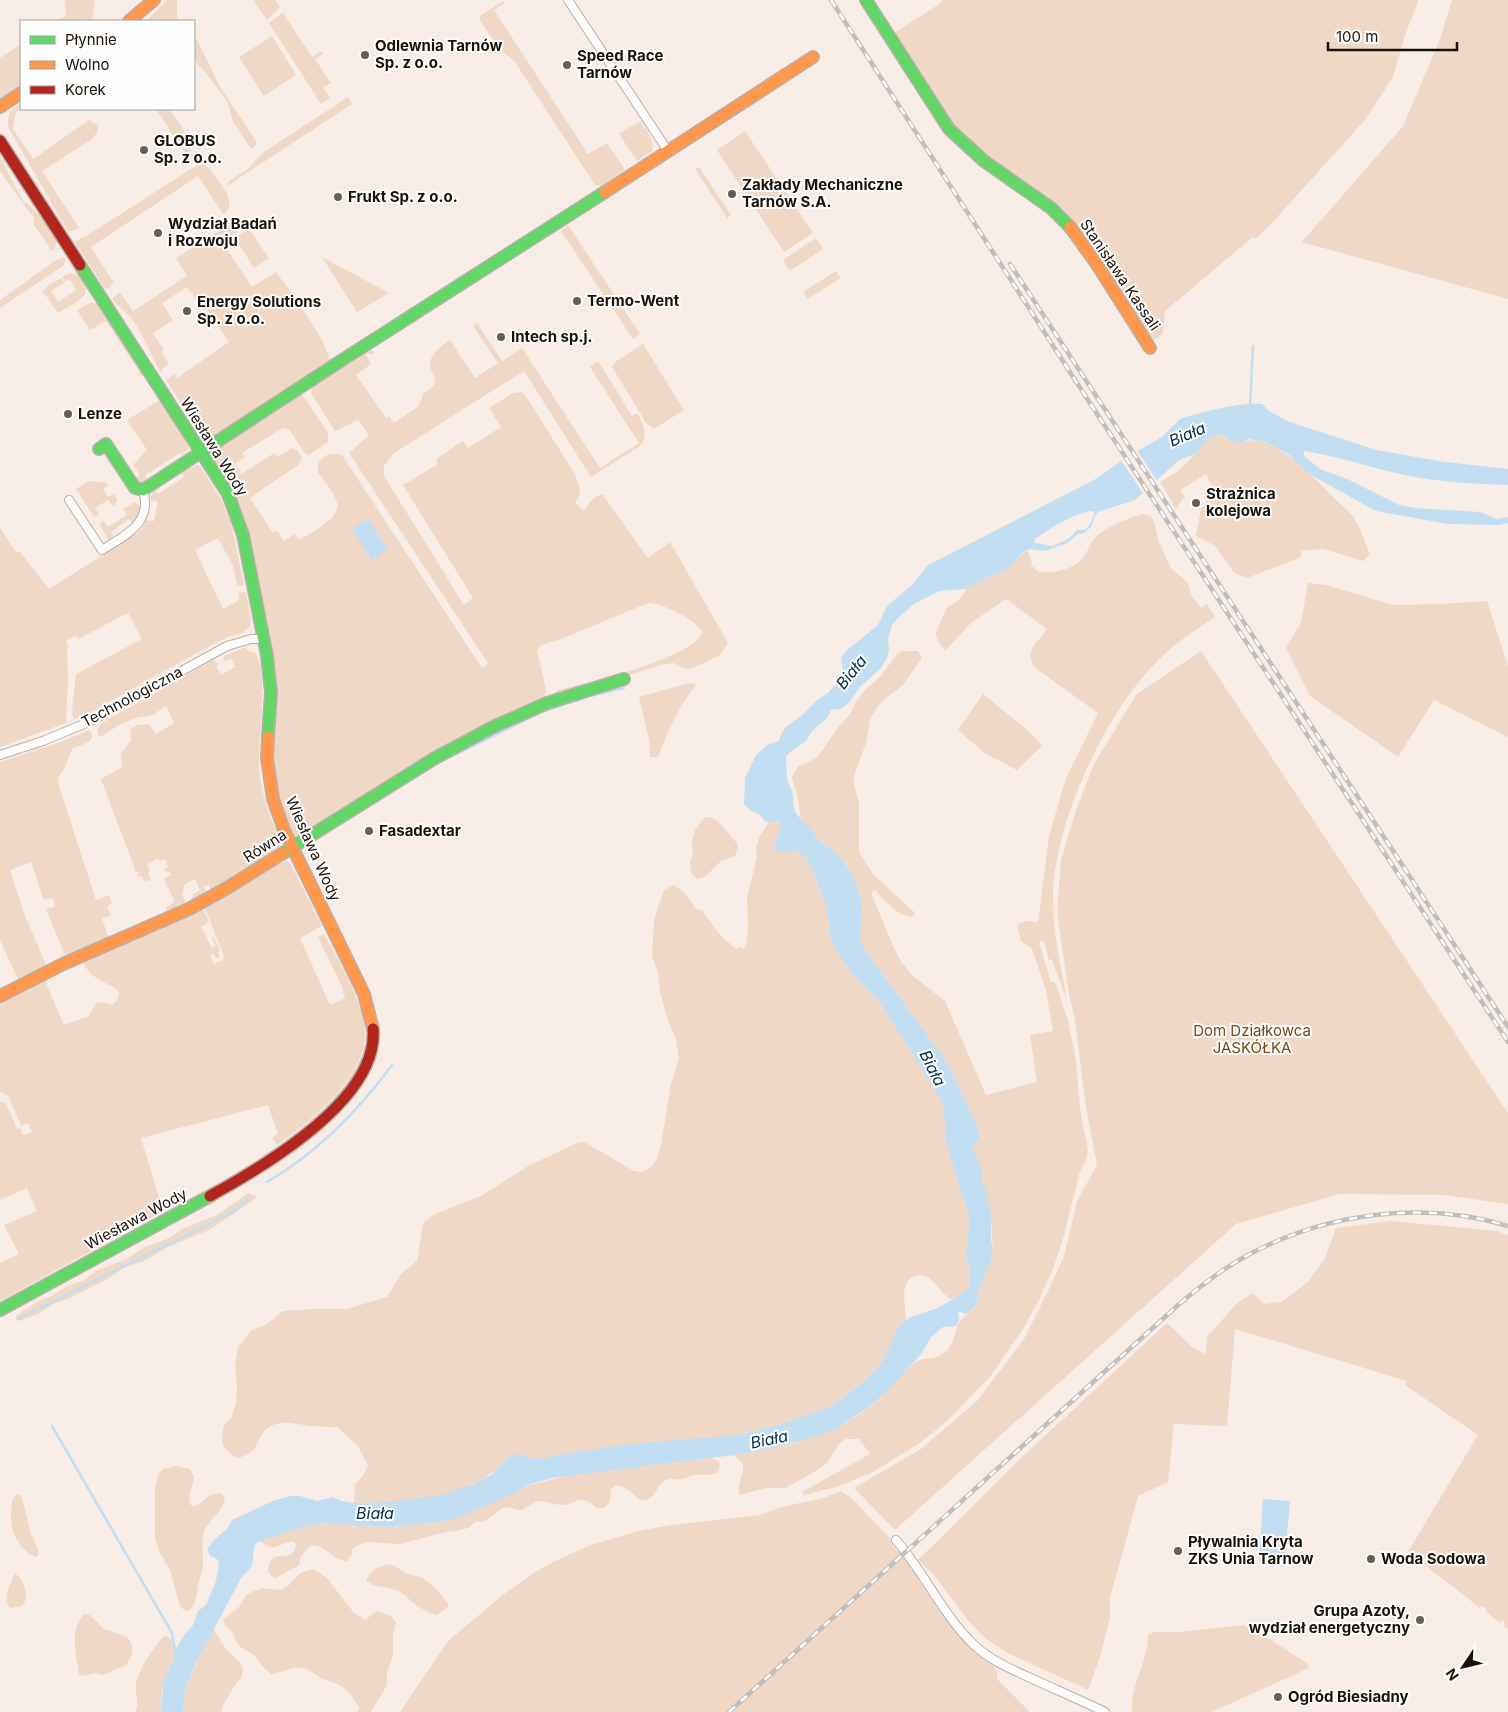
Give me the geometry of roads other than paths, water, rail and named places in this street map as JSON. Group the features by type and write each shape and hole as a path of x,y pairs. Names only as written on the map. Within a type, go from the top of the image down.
{"street":[{"path":"131,20 138,16 154,0"},
{"path":"568,0 668,151"},
{"name":"Stanisława Kassali","path":"866,0 949,129 976,156 1040,200 1069,225 1100,268 1115,295 1150,348"},
{"path":"99,449 106,444 134,488 143,490 813,58"},
{"path":"0,107 20,94"},
{"name":"Wiesława Wody","path":"0,141 228,494 240,526 270,675 268,770 277,813 364,994 372,1019 373,1047 364,1073 328,1115 303,1137 216,1193 0,1310"},
{"path":"69,500 102,550 135,528 141,521 145,502 143,490"},
{"name":"Technologiczna","path":"0,755 43,741 91,721 227,646 250,639 264,639"},
{"name":"Równa","path":"0,996 63,964 189,909 435,758 493,727 547,703 624,680"},
{"path":"896,1540 957,1624 983,1652 1015,1671 1105,1712"}],"water":[{"name":"Biała","path":"1262,404 1269,411 1287,421 1376,450 1445,462 1508,469 1508,485 1456,482 1405,475 1304,451 1304,456 1320,469 1347,479 1399,505 1415,508 1480,512 1497,519 1508,517 1508,523 1499,525 1448,524 1376,511 1311,475 1288,454 1265,442 1249,439 1239,443 1228,440 1226,436 1220,434 1209,439 1195,454 1179,460 1135,500 1098,512 1091,527 1067,543 1045,551 1029,549 1023,552 1002,572 966,589 939,591 914,604 892,625 888,639 889,649 887,658 881,668 860,687 848,704 840,709 831,710 826,719 811,732 806,741 786,757 787,780 793,794 795,812 821,842 838,854 852,875 862,906 860,938 865,950 944,1058 979,1132 979,1139 976,1141 972,1151 982,1171 982,1180 991,1214 991,1240 993,1248 991,1260 977,1294 977,1303 974,1308 966,1314 958,1311 959,1320 956,1326 943,1327 931,1337 921,1354 886,1393 839,1427 822,1435 773,1448 726,1456 552,1478 528,1485 466,1515 445,1521 391,1527 317,1523 260,1541 255,1545 251,1566 241,1578 195,1665 186,1686 183,1712 160,1712 164,1681 174,1658 175,1650 193,1625 198,1611 206,1605 216,1581 219,1563 217,1559 210,1556 207,1549 227,1529 232,1520 273,1501 290,1496 300,1496 317,1501 333,1497 341,1501 354,1503 386,1502 441,1495 474,1484 491,1475 507,1458 513,1455 521,1454 535,1459 629,1444 739,1435 775,1426 824,1409 838,1402 864,1381 882,1362 899,1326 903,1322 911,1317 940,1307 969,1288 970,1270 966,1254 969,1222 968,1211 944,1135 946,1128 942,1102 881,1004 852,973 841,958 831,939 827,908 809,862 796,850 783,853 776,850 775,842 781,829 780,823 778,821 765,821 759,814 751,811 744,804 745,778 756,755 767,745 779,741 782,732 787,726 828,693 841,678 843,674 841,658 846,651 878,625 887,606 912,585 928,565 1094,480 1127,457 1162,437 1180,419 1225,407","holes":["1095,512 1091,523 1085,530 1077,530 1066,540 1053,546 1034,543 1035,539 1054,526 1082,513"]},
{"path":"368,519 388,550 372,560 352,529"},
{"path":"1263,1499 1290,1501 1284,1567 1259,1563"}],"waterway":[{"path":"1250,407 1253,346"},
{"path":"432,766 542,712 590,696 624,688"},
{"path":"420,774 425,771"},
{"path":"267,1182 303,1158 336,1130 365,1099 392,1065"},
{"path":"18,1319 233,1212 249,1198"},
{"path":"52,1426 172,1633 175,1650"}],"railway":[{"path":"831,0 1086,397 1508,1042"},
{"path":"1010,264 1508,1027"},
{"path":"729,1712 1177,1306 1229,1266 1278,1241 1310,1229 1375,1215 1442,1214 1476,1218 1508,1226"}],"place":[{"name":"Odlewnia Tarnów Sp. z o.o.","path":"365,55"},
{"name":"Speed Race Tarnów","path":"567,65"},
{"name":"GLOBUS Sp. z o.o.","path":"144,150"},
{"name":"Zakłady Mechaniczne Tarnów S.A.","path":"732,194"},
{"name":"Frukt Sp. z o.o.","path":"338,197"},
{"name":"Wydział Badań i Rozwoju","path":"158,233"},
{"name":"Termo-Went","path":"577,301"},
{"name":"Energy Solutions Sp. z o.o.","path":"187,311"},
{"name":"Intech sp.j.","path":"501,337"},
{"name":"Lenze","path":"68,414"},
{"name":"Strażnica kolejowa","path":"1196,503"},
{"name":"Fasadextar","path":"369,831"},
{"name":"Pływalnia Kryta ZKS Unia Tarnow","path":"1178,1551"},
{"name":"Woda Sodowa","path":"1371,1559"},
{"name":"Grupa Azoty, wydział energetyczny","path":"1420,1620"},
{"name":"Ogród Biesiadny","path":"1278,1697"}],"park label":[{"name":"Dom Działkowca JASKÓŁKA","path":"1252,1040"}]}
